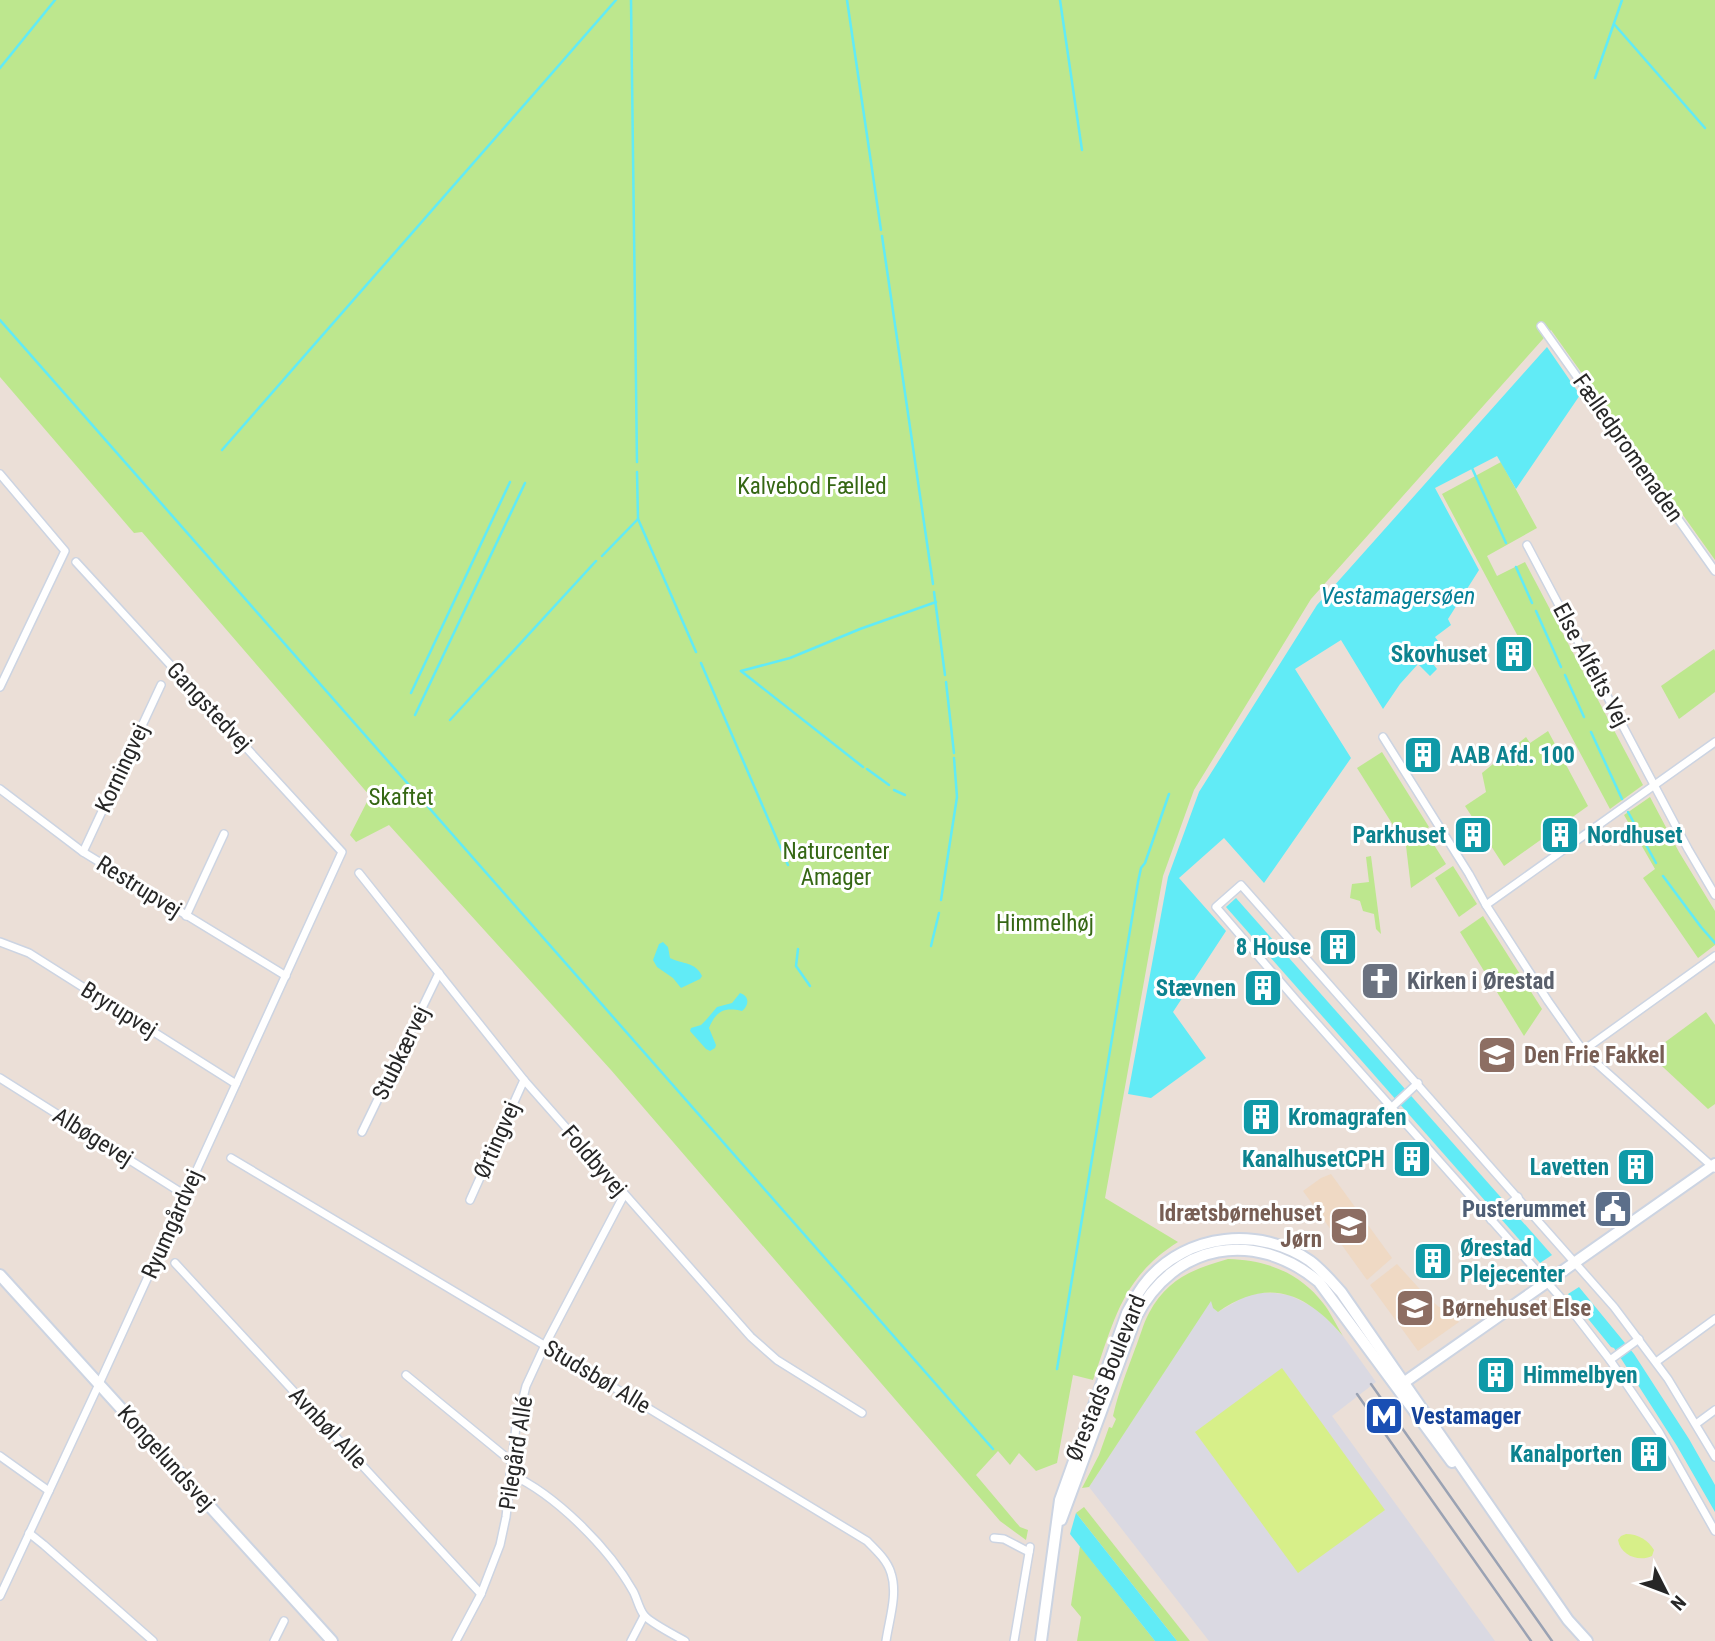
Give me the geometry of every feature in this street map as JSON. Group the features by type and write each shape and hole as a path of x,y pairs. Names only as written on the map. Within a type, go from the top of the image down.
{"street":[{"name":"Fælledpromenaden","path":"1541,326 1715,571"},
{"path":"0,474 65,551 0,687"},
{"name":"Else Alfelts Vej","path":"1527,545 1693,860 1715,895"},
{"name":"Gangstedvej","path":"76,562 342,852"},
{"name":"Korningvej","path":"83,852 161,685"},
{"path":"1383,737 1548,1002 1584,1051 1714,1167 1400,1385"},
{"path":"1486,905 1715,742"},
{"name":"Restrupvej","path":"0,789 83,852 286,976"},
{"path":"186,916 223,834"},
{"name":"Ryumgårdvej","path":"0,1596 342,852"},
{"name":"Foldbyvej","path":"359,873 524,1080 751,1338 777,1360 862,1413"},
{"path":"1715,1457 1656,1362 1614,1307 1241,885 1216,907 1613,1358 1715,1531"},
{"name":"Bryrupvej","path":"0,942 29,953 236,1084"},
{"path":"1584,1051 1715,956"},
{"name":"Stubkærvej","path":"362,1132 439,974"},
{"name":"Albøgevej","path":"0,1078 185,1195"},
{"name":"Ørtingvej","path":"470,1200 524,1080"},
{"path":"1393,1106 1418,1083"},
{"name":"Studsbøl Alle","path":"231,1158 867,1541 883,1557 891,1572 894,1591 886,1641"},
{"name":"Pilegård Allé","path":"456,1641 481,1594 500,1545 506,1517 516,1426 526,1386 624,1195"},
{"path":"1491,1220 1518,1197"},
{"name":"Ørestads Boulevard","path":"1041,1641 1059,1500 1069,1483 1127,1313 1148,1280 1169,1261 1205,1244 1233,1239 1253,1239 1293,1251 1311,1262 1341,1292 1400,1385 1462,1464 1478,1492 1568,1620 1587,1641"},
{"name":"Avnbøl Alle","path":"176,1263 481,1594"},
{"name":"Kongelundsvej","path":"0,1275 332,1641"},
{"path":"1656,1362 1715,1319"},
{"path":"1613,1358 1639,1339"},
{"path":"406,1375 512,1462"},
{"path":"1696,1424 1715,1410"},
{"path":"0,1455 49,1491"},
{"path":"510,1474 547,1496 572,1517 615,1564 634,1591 644,1616 685,1641"},
{"path":"29,1534 153,1641"},
{"path":"994,1538 1030,1549 1014,1641"},
{"path":"631,1641 644,1616"},
{"name":"Ørestads Boulevard","path":"1568,1620 1579,1641"},
{"path":"274,1641 284,1621"}],"shaded area":[{"name":"Idrætsbørnehuset Jørn","path":"1331,1174 1392,1258 1367,1280 1303,1191"},
{"name":"Børnehuset Else","path":"1397,1264 1427,1297 1439,1307 1449,1309 1459,1322 1418,1351 1370,1285"},
{"path":"1260,1293 1289,1295 1317,1309 1343,1336 1376,1382 1332,1416 1495,1641 1209,1641 1089,1487 1211,1300 1218,1312 1246,1296"}],"green space":[{"name":"Kalvebod Fælled","path":"0,0 1715,0 1715,560 1551,330 1311,599 1194,790 1163,876 1105,1198 1178,1242 1159,1256 1132,1286 1114,1320 1093,1380 1073,1375 1057,1463 1036,1471 1019,1453 1010,1465 998,1451 976,1475 1020,1527 1028,1530 1026,1540 1000,1521 611,1070 389,825 356,842 350,835 370,796 142,532 134,533 0,377"},
{"path":"1501,462 1537,528 1487,556 1497,576 1525,562 1643,785 1610,809 1442,494"},
{"path":"1714,649 1715,692 1679,719 1661,686"},
{"path":"1548,731 1588,806 1504,866 1465,806 1486,792 1482,773 1526,737 1530,743"},
{"path":"1382,752 1429,827 1405,844 1357,768"},
{"path":"1650,797 1715,911 1715,945 1698,958 1643,878 1655,869 1624,815"},
{"path":"1426,832 1446,864 1411,888 1406,846"},
{"path":"1371,856 1381,934 1376,929 1374,914 1363,911 1360,901 1350,898 1352,884 1369,882 1366,857"},
{"path":"1453,866 1477,904 1459,917 1435,878"},
{"path":"1483,916 1542,1009 1524,1036 1460,932"},
{"path":"1706,1012 1715,1025 1715,1104 1708,1109 1649,1054"},
{"path":"1228,1259 1268,1265 1303,1283 1323,1303 1343,1336 1314,1309 1285,1294 1253,1295 1218,1312 1211,1301 1089,1487 1082,1488 1099,1455 1109,1427 1112,1428 1116,1419 1113,1416 1117,1399 1145,1322 1156,1301 1182,1277"},
{"path":"1282,1368 1385,1510 1298,1573 1195,1432"},
{"path":"1084,1507 1190,1641 1177,1641 1076,1513"},
{"path":"1626,1534 1639,1536 1652,1546 1652,1556 1636,1558 1627,1554 1618,1540"},
{"path":"1080,1546 1155,1641 1077,1641 1081,1617 1071,1605"}],"water":[{"name":"Vestamagersøen","path":"1547,347 1580,395 1516,489 1497,456 1435,488 1479,570 1448,619 1451,625 1435,637 1452,660 1446,664 1436,654 1430,660 1437,669 1430,676 1418,664 1383,709 1341,640 1295,669 1351,758 1264,883 1224,838 1179,878 1226,931 1173,1012 1206,1058 1151,1098 1128,1094 1168,877 1199,792 1317,605"},
{"path":"1236,898 1552,1255 1540,1263 1226,907"},
{"path":"663,942 668,947 670,958 696,968 702,976 700,979 681,988 673,978 657,967 653,960 659,944"},
{"path":"740,993 747,999 746,1006 742,1011 725,1010 718,1014 709,1028 715,1048 710,1051 706,1049 690,1031 691,1028 701,1025 717,1007 732,1003"},
{"path":"1579,1287 1634,1354 1689,1439 1715,1485 1715,1512 1677,1446 1614,1348 1568,1294"},
{"path":"1076,1513 1177,1641 1155,1641 1070,1534"}],"waterway":[{"path":"0,68 55,0"},
{"path":"222,450 616,0"},
{"path":"631,0 637,462"},
{"path":"847,0 881,230"},
{"path":"1060,0 1082,150"},
{"path":"1595,78 1622,0"},
{"path":"1614,24 1705,128"},
{"path":"882,236 933,584"},
{"path":"0,320 993,1449"},
{"path":"1472,468 1506,543"},
{"path":"637,472 638,519 696,652"},
{"path":"411,693 510,482"},
{"path":"415,715 525,483"},
{"path":"602,556 638,519"},
{"path":"450,720 596,561"},
{"path":"1516,567 1532,603"},
{"path":"934,592 945,675"},
{"path":"741,671 790,658 936,602"},
{"path":"1536,611 1561,667"},
{"path":"701,663 788,865"},
{"path":"741,671 863,767"},
{"path":"1565,675 1584,717"},
{"path":"946,682 954,753"},
{"path":"1591,732 1622,799"},
{"path":"941,900 957,797 954,758"},
{"path":"867,769 889,785"},
{"path":"894,790 905,795"},
{"path":"1057,1369 1138,882 1169,794"},
{"path":"1628,812 1656,863"},
{"path":"1663,876 1715,943"},
{"path":"931,946 939,913"},
{"path":"798,949 796,966 810,986"}],"railway":[{"path":"1371,1384 1552,1641"},
{"path":"1357,1394 1531,1641"}],"place":[{"name":"Skovhuset","path":"1514,654"},
{"name":"AAB Afd. 100","path":"1423,755"},
{"name":"Parkhuset","path":"1473,835"},
{"name":"Nordhuset","path":"1560,835"},
{"name":"8 House","path":"1338,947"},
{"name":"Kirken i Ørestad","path":"1380,981"},
{"name":"Stævnen","path":"1263,988"},
{"name":"Den Frie Fakkel","path":"1497,1055"},
{"name":"Kromagrafen","path":"1261,1117"},
{"name":"KanalhusetCPH","path":"1412,1159"},
{"name":"Lavetten","path":"1636,1167"},
{"name":"Pusterummet","path":"1613,1209"},
{"name":"Idrætsbørnehuset Jørn","path":"1349,1226"},
{"name":"Ørestad Plejecenter","path":"1433,1261"},
{"name":"Børnehuset Else","path":"1415,1308"},
{"name":"Himmelbyen","path":"1496,1375"},
{"name":"Vestamager","path":"1384,1416"},
{"name":"Kanalporten","path":"1649,1454"}],"park label":[{"name":"Skaftet","path":"401,797"},
{"name":"Naturcenter Amager","path":"836,864"},
{"name":"Himmelhøj","path":"1045,923"}]}
